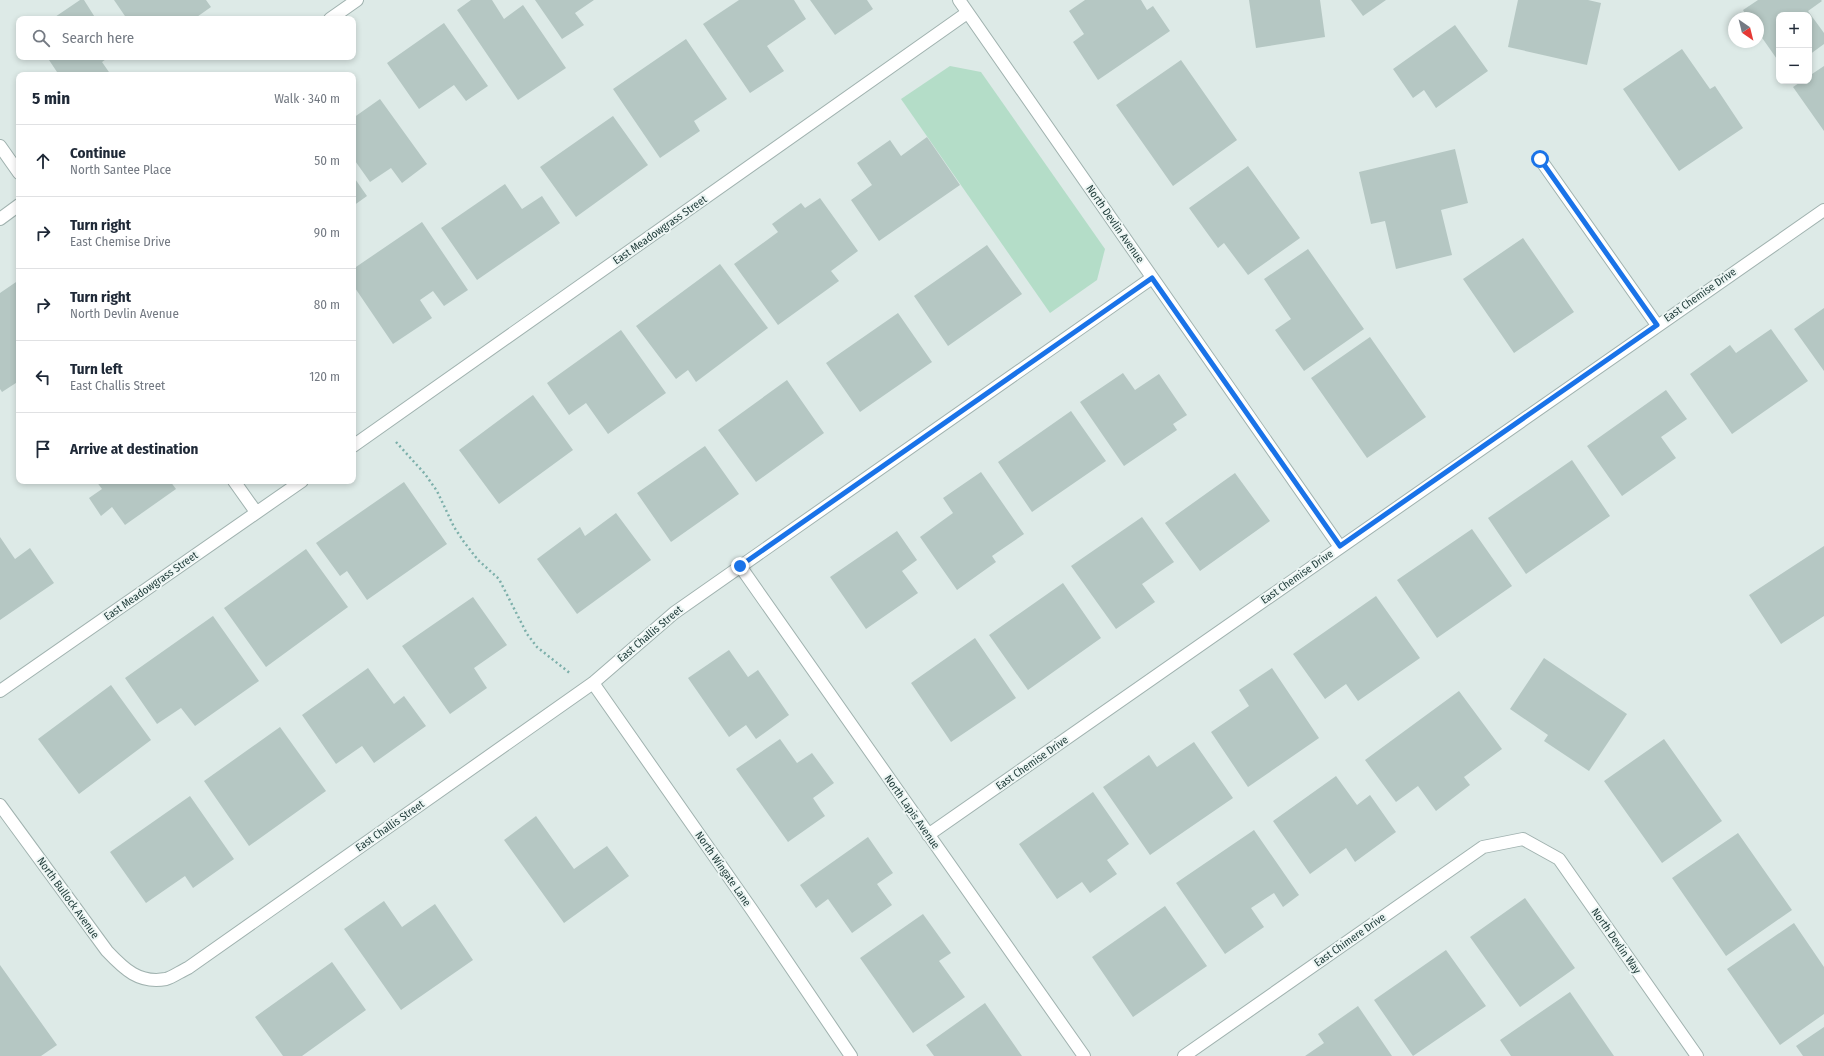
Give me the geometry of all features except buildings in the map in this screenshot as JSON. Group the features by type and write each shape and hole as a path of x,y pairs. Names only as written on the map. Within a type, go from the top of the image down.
{"street":[{"path":"334,16 357,0"},
{"name":"North Devlin Avenue","path":"959,0 1340,546"},
{"name":"East Meadowgrass Street","path":"356,444 967,12"},
{"path":"0,146 16,169"},
{"path":"1540,159 1657,325"},
{"path":"0,219 16,207"},
{"name":"East Chemise Drive","path":"928,835 1340,546 1824,210"},
{"name":"East Challis Street","path":"146,980 167,979 188,968 593,683 674,613 1152,278"},
{"path":"236,484 256,512"},
{"name":"East Meadowgrass Street","path":"0,691 298,484"},
{"name":"North Lapis Avenue","path":"740,566 1084,1056"},
{"name":"North Wingate Lane","path":"593,683 752,910 851,1056"},
{"name":"North Bullock Avenue","path":"0,805 107,951 125,970 146,980"},
{"name":"East Chimere Drive","path":"1184,1056 1483,847 1523,839"},
{"name":"North Devlin Way","path":"1523,839 1559,859 1697,1056"}],"path":[{"path":"382,426 431,482 442,499 454,527 478,560 499,579 505,589 518,620 534,643 570,674 581,680 593,683"}],"green space":[{"path":"950,66 981,72 1105,249 1097,280 1050,313 901,99"}],"route":[{"path":"740,566 1152,278 1340,546 1657,325 1540,159"}]}
